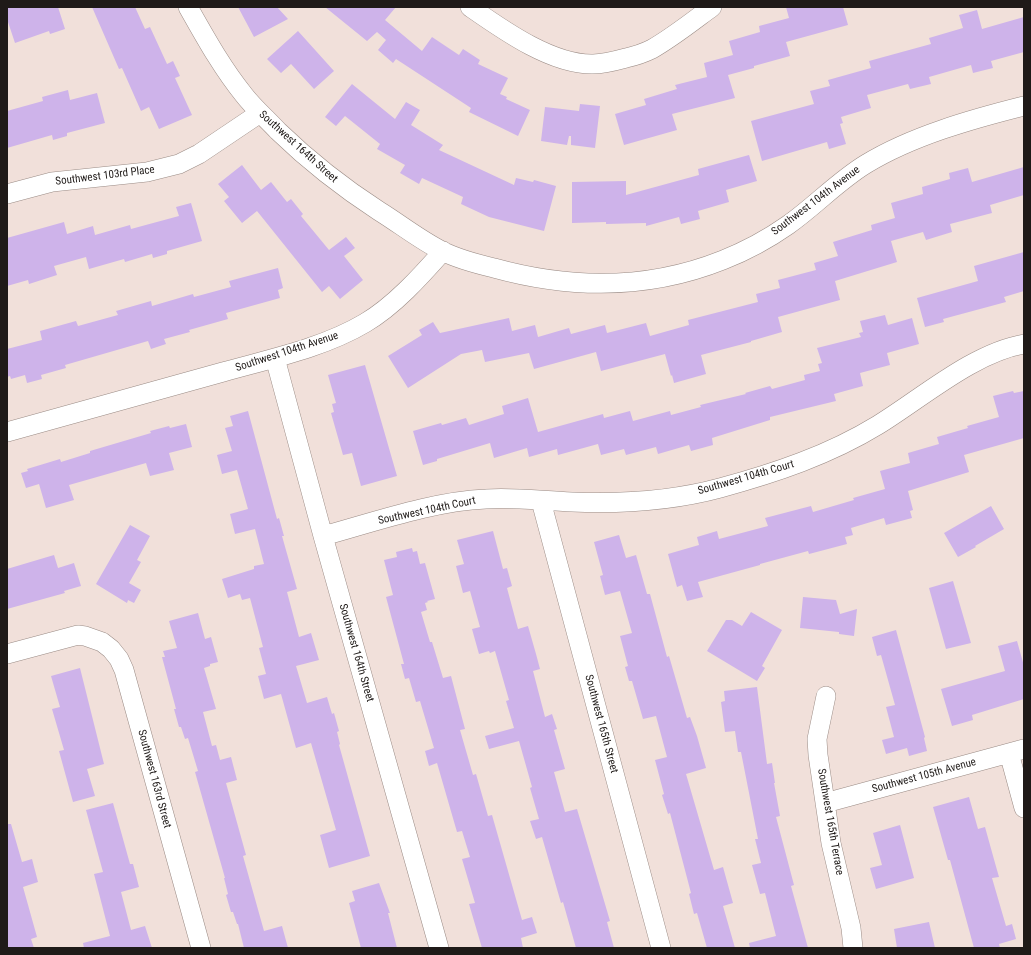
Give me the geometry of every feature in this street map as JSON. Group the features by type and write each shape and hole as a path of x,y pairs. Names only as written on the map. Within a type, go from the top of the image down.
{"street":[{"name":"Southwest 164th Street","path":"188,7 226,70 244,95 260,113 329,176 348,191 443,251"},
{"path":"472,8 502,28 553,57 580,64 593,64 615,61 651,49 677,33 712,7"},
{"name":"Southwest 104th Avenue","path":"7,432 275,358 335,338 366,322 394,300 420,277 443,251 474,263 512,273 555,281 607,284 639,282 670,277 722,261 760,243 789,225 858,169 888,151 912,140 977,118 1024,106"},
{"name":"Southwest 103rd Place","path":"7,194 52,182 147,172 179,164 199,154 260,113"},
{"name":"Southwest 104th Court","path":"323,536 415,511 463,501 502,498 609,502 638,501 705,491 760,476 806,460 850,440 877,425 972,363 998,352 1024,344"},
{"name":"Southwest 164th Street","path":"275,358 323,536 439,948"},
{"name":"Southwest 165th Street","path":"542,500 661,948"},
{"name":"Southwest 163rd Street","path":"7,654 78,635 92,637 102,642 120,658 201,948"},
{"name":"Southwest 165th Terrace","path":"826,696 816,739 824,803 853,948"},
{"path":"1016,751 1024,808"},
{"name":"Southwest 105th Avenue","path":"824,803 1016,751"}],"building":[{"path":"7,7 58,7 65,29 50,34 49,31 15,43 7,19"},
{"path":"92,7 135,7 145,29 150,27 167,64 173,61 180,76 175,78 192,115 159,129 149,107 141,111 122,68 119,69"},
{"path":"238,7 277,7 288,19 254,37"},
{"path":"325,7 396,7 385,20 422,51 432,37 459,55 463,49 480,60 478,64 508,78 500,94 507,97 506,99 530,110 518,136 469,112 471,108 396,59 393,63 378,50 386,40 377,32 367,41"},
{"path":"786,7 843,7 848,25 786,42 790,56 728,75 735,98 672,114 677,130 624,145 615,114 646,105 644,99 677,89 675,85 707,77 704,63 733,55 729,41 760,32 759,26 789,18"},
{"path":"977,10 982,29 1024,17 1024,52 991,61 993,68 973,73 971,65 929,77 931,84 910,89 908,84 867,95 871,108 841,117 843,123 840,124 846,144 829,149 827,142 762,161 751,121 814,104 810,91 830,86 828,80 871,68 869,61 931,44 929,38 963,28 959,15"},
{"path":"298,31 334,71 314,89 291,64 281,73 267,59"},
{"path":"352,84 395,119 406,102 420,110 411,125 443,145 439,150 514,185 516,178 533,182 534,180 556,186 544,231 489,217 461,204 463,197 422,178 419,184 400,173 405,165 377,149 380,144 345,116 336,126 325,117"},
{"path":"68,90 70,100 97,93 105,123 67,133 67,136 53,140 52,135 7,148 7,111 43,101 42,97"},
{"path":"580,104 600,106 595,148 571,145 571,136 569,136 567,145 541,141 545,107 579,111"},
{"path":"749,155 757,181 726,190 729,202 698,211 700,219 681,224 679,217 646,226 646,223 572,223 572,182 626,181 626,195 699,175 698,169"},
{"path":"242,165 261,190 271,182 287,202 291,199 303,214 301,216 329,250 346,237 355,248 344,256 363,280 340,299 329,286 322,292 257,211 242,223 224,201 229,197 218,184"},
{"path":"1024,167 1024,195 990,205 992,213 950,224 952,232 926,240 923,232 891,241 897,262 835,281 840,300 778,317 782,332 701,355 706,374 674,383 665,354 601,371 596,352 534,369 529,353 485,362 482,350 461,354 408,388 388,356 422,335 419,330 433,322 440,333 509,318 512,331 535,325 538,337 569,328 571,334 605,325 607,333 646,323 650,336 689,325 688,320 758,302 756,294 780,288 778,280 816,270 814,263 838,256 833,242 872,230 871,225 895,218 891,203 923,194 922,187 950,179 949,173 968,168 972,182"},
{"path":"191,203 202,241 167,251 167,254 153,258 152,254 125,262 124,259 89,269 86,257 54,266 57,275 29,284 28,280 7,286 7,238 64,222 67,234 93,226 95,235 130,225 131,229 179,216 176,207"},
{"path":"1024,252 1024,291 1004,297 1006,302 943,319 944,322 925,327 917,298 978,281 974,266"},
{"path":"278,268 283,288 278,290 280,298 226,313 228,319 164,339 166,344 151,349 148,341 65,365 66,368 41,375 42,379 27,383 25,375 11,379 10,376 7,377 7,349 42,340 40,331 76,321 78,326 118,315 116,311 151,301 152,306 193,294 194,297 231,287 229,281"},
{"path":"885,315 888,325 912,318 919,344 887,353 890,365 860,373 863,386 834,394 836,401 770,417 770,420 712,438 713,445 691,451 689,445 658,454 656,447 626,455 624,449 601,455 598,444 558,455 557,449 529,457 527,448 494,458 490,443 437,459 437,461 423,465 413,431 466,418 469,425 504,414 502,406 528,398 538,432 603,414 604,418 630,411 633,421 670,411 671,415 701,407 700,405 746,394 745,393 770,386 772,389 805,380 804,375 820,371 818,364 822,363 817,348 861,337 859,333 863,332 860,321"},
{"path":"365,365 397,476 361,486 352,453 343,455 331,413 334,412 332,404 336,403 328,375"},
{"path":"1013,391 1014,393 1024,391 1024,438 964,455 969,472 908,491 913,510 910,511 912,518 886,525 884,518 851,528 853,535 845,537 847,544 809,554 808,551 698,582 703,597 687,601 682,585 677,587 668,554 699,545 697,537 717,531 719,539 768,526 765,518 811,506 813,512 885,489 880,471 910,463 908,453 939,444 937,437 968,428 967,426 999,417 993,396"},
{"path":"248,411 277,519 279,518 284,536 282,536 297,589 287,592 299,637 311,633 319,660 296,666 307,703 327,697 332,714 334,713 339,731 337,732 339,745 370,856 329,868 320,835 336,830 311,743 296,748 281,694 264,699 258,676 266,674 259,648 263,647 250,598 242,600 240,594 228,598 222,579 254,569 254,566 264,564 255,529 235,534 230,514 248,509 237,470 222,474 217,455 232,451 225,428 233,426 230,416"},
{"path":"186,424 192,447 169,453 174,470 150,476 146,463 69,485 74,500 46,508 39,484 26,488 21,473 28,471 27,469 60,459 61,462 90,453 90,451 151,433 150,431 169,426 170,428"},
{"path":"991,506 1004,529 958,557 944,533"},
{"path":"130,525 150,536 137,560 141,562 129,583 141,590 134,603 128,600 127,603 96,584"},
{"path":"493,531 503,569 507,568 512,586 507,588 518,629 528,626 536,654 540,669 533,671 545,717 552,714 557,729 554,730 565,769 554,772 565,812 577,809 610,921 607,922 614,948 576,948 542,837 536,839 530,821 539,819 519,741 489,749 485,736 514,728 506,701 509,700 495,651 479,654 472,629 480,627 470,591 463,593 456,566 464,564 457,540"},
{"path":"619,535 626,558 636,555 647,594 650,594 667,657 669,656 687,718 690,717 706,768 686,774 714,870 723,867 733,903 723,906 735,948 707,948 697,913 694,914 689,894 691,893 670,813 668,814 662,795 664,794 655,760 667,757 656,716 643,719 632,681 629,681 625,667 628,666 620,636 632,633 620,591 605,595 600,576 603,575 594,542"},
{"path":"412,548 413,552 417,551 420,564 425,563 435,599 427,601 428,602 425,603 427,610 421,612 443,678 451,676 465,729 460,730 473,775 476,774 488,816 492,815 522,920 532,917 537,933 521,938 523,948 482,948 469,904 475,903 462,859 470,857 462,831 457,832 437,763 429,766 425,751 434,748 420,701 416,702 409,678 405,679 401,664 404,664 386,597 393,595 384,560 397,557 396,552"},
{"path":"54,555 58,568 74,563 81,586 64,591 65,593 7,609 7,569"},
{"path":"953,581 971,643 946,649 929,588"},
{"path":"803,597 836,600 840,614 857,609 854,636 839,634 839,632 800,628"},
{"path":"751,612 782,630 762,666 765,668 757,681 707,651 726,620 732,620 742,626"},
{"path":"198,613 205,639 211,637 218,662 210,664 210,666 204,668 216,709 203,712 212,746 216,745 220,760 231,757 237,780 226,783 246,855 243,856 264,931 282,926 288,948 244,948 238,924 233,912 231,912 226,895 228,894 225,878 195,772 198,771 188,738 185,739 181,727 179,727 174,709 176,709 162,657 165,657 163,651 177,648 169,621"},
{"path":"896,630 925,737 927,751 909,756 907,748 886,754 882,740 894,737 886,707 895,705 881,655 877,656 872,637"},
{"path":"1017,641 1024,666 1024,699 972,715 973,720 952,726 941,689 1005,671 998,646"},
{"path":"80,668 104,764 87,769 95,796 73,802 59,751 64,750 52,709 60,707 51,676"},
{"path":"757,687 767,764 772,763 780,816 776,817 794,885 791,886 808,948 750,948 749,943 776,936 765,893 760,894 752,865 761,863 755,839 758,839 741,752 738,752 735,731 725,732 721,702 725,701 724,691"},
{"path":"969,797 978,829 985,827 999,877 992,878 1006,926 1012,924 1016,939 999,944 1000,948 974,948 950,860 948,860 933,807"},
{"path":"113,803 130,864 133,864 139,887 121,892 131,930 145,926 152,948 84,948 83,943 110,936 94,874 103,872 86,810"},
{"path":"7,824 11,824 22,862 32,859 38,882 23,887 37,937 31,939 34,948 7,948"},
{"path":"900,825 914,878 876,889 870,868 882,865 873,833"},
{"path":"379,883 390,913 388,913 397,948 361,948 349,903 355,901 352,891"},
{"path":"929,922 935,948 897,948 894,929"}]}
